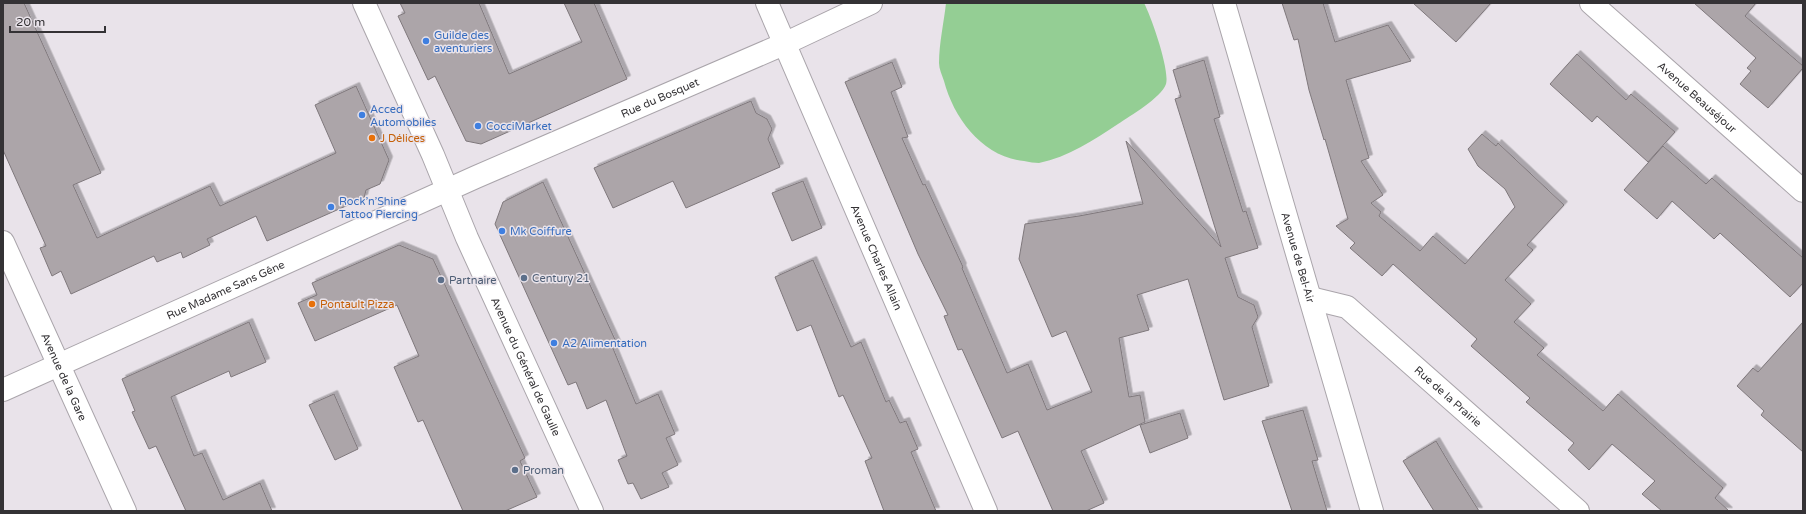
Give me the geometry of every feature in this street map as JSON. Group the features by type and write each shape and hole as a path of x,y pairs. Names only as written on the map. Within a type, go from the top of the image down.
{"street":[{"name":"Avenue du Général de Gaulle","path":"364,3 434,155 470,245 592,511"},
{"name":"Avenue Charles Allain","path":"767,3 986,511"},
{"name":"Rue du Bosquet","path":"448,191 784,44 871,3"},
{"name":"Avenue de Bel-Air","path":"1224,3 1372,511"},
{"name":"Avenue Beauséjour","path":"1590,3 1803,191"},
{"name":"Rue Madame Sans Gêne","path":"3,390 448,191"},
{"name":"Avenue de la Gare","path":"3,242 125,511"},
{"name":"Rue de la Prairie","path":"1310,298 1347,307 1578,511"}],"green space":[{"path":"946,3 1144,3 1163,56 1166,84 1158,95 1145,106 1100,136 1060,157 1039,163 1009,158 983,144 972,134 955,109 949,95 939,63"}],"building":[{"path":"3,3 24,3 101,173 73,185 97,238 210,186 220,206 336,153 315,105 356,86 389,160 380,184 366,190 364,198 267,241 256,216 207,239 210,245 183,258 181,252 157,262 154,256 71,294 61,271 52,276 40,248 46,246 3,150"},
{"path":"400,3 479,3 509,74 582,42 564,3 594,3 627,79 481,144 466,141 435,76 428,80 398,16 405,13"},
{"path":"1282,3 1323,3 1335,42 1388,25 1411,61 1346,80 1369,158 1361,161 1383,195 1371,203 1381,212 1379,216 1420,251 1433,236 1465,264 1515,207 1505,189 1478,166 1468,149 1482,134 1496,146 1498,143 1564,205 1527,245 1533,250 1505,280 1531,304 1514,322 1544,348 1537,355 1603,411 1618,394 1723,488 1715,498 1729,511 1662,511 1642,494 1655,481 1612,444 1589,470 1568,450 1574,443 1526,402 1530,398 1471,346 1477,339 1393,264 1382,276 1350,248 1355,243 1336,226 1348,219 1309,90 1298,39 1294,40"},
{"path":"1413,3 1491,3 1456,42"},
{"path":"1694,3 1756,3 1745,16 1803,66 1803,68 1768,108 1740,84 1751,71 1747,68 1756,58"},
{"path":"1577,54 1626,100 1631,94 1675,132 1648,162 1597,116 1592,122 1550,84"},
{"path":"1204,60 1220,117 1214,119 1243,212 1246,211 1258,248 1225,258 1238,297 1254,305 1258,317 1252,327 1269,386 1224,400 1188,279 1137,295 1149,330 1119,338 1129,397 1140,395 1145,422 1081,451 1104,503 1086,511 1053,511 1018,431 1002,438 962,349 958,350 944,316 948,315 918,254 845,82 892,62 902,87 891,92 908,137 902,138 963,267 962,268 1007,373 1028,364 1047,410 1092,392 1066,331 1052,337 1019,259 1025,224 1143,204 1126,141 1221,247 1175,99 1181,97 1173,70"},
{"path":"751,101 756,113 767,119 772,129 768,139 780,167 686,208 673,181 613,208 594,168"},
{"path":"1663,146 1706,184 1712,178 1803,258 1803,283 1790,297 1720,233 1714,239 1672,201 1657,219 1624,190"},
{"path":"803,181 822,228 792,241 772,193"},
{"path":"543,182 617,344 612,346 636,404 658,394 675,434 666,438 678,465 662,473 669,487 641,499 633,483 628,484 618,460 627,456 606,400 587,409 576,382 568,385 495,224 503,202"},
{"path":"399,245 433,259 525,458 520,461 537,497 505,511 463,511 423,420 418,422 394,367 419,356 397,305 315,341 298,303 317,295 312,283"},
{"path":"813,260 851,347 861,342 886,402 889,400 900,423 906,421 918,449 911,452 936,511 884,511 865,461 872,458 843,395 839,397 811,325 797,331 775,277"},
{"path":"249,322 266,362 231,377 229,371 171,397 194,456 202,453 223,500 260,483 272,511 186,511 156,446 149,449 132,412 135,411 122,379"},
{"path":"1803,322 1803,452 1761,415 1764,411 1737,386 1753,368 1758,372"},
{"path":"334,394 358,449 335,460 309,405"},
{"path":"1303,410 1318,460 1312,461 1327,511 1292,511 1262,421"},
{"path":"1180,413 1188,438 1150,453 1140,425"},
{"path":"1436,441 1479,511 1434,511 1403,461"}],"place":[{"name":"Guilde des aventuriers","path":"426,41"},
{"name":"Acced Automobiles","path":"362,115"},
{"name":"CocciMarket","path":"478,126"},
{"name":"J Délices","path":"372,138"},
{"name":"Rock’n’Shine Tattoo Piercing","path":"331,207"},
{"name":"Mk Coiffure","path":"502,231"},
{"name":"Century 21","path":"524,278"},
{"name":"Partnaire","path":"441,280"},
{"name":"Pontault Pizza","path":"312,304"},
{"name":"A2 Alimentation","path":"554,343"},
{"name":"Proman","path":"515,470"}]}
